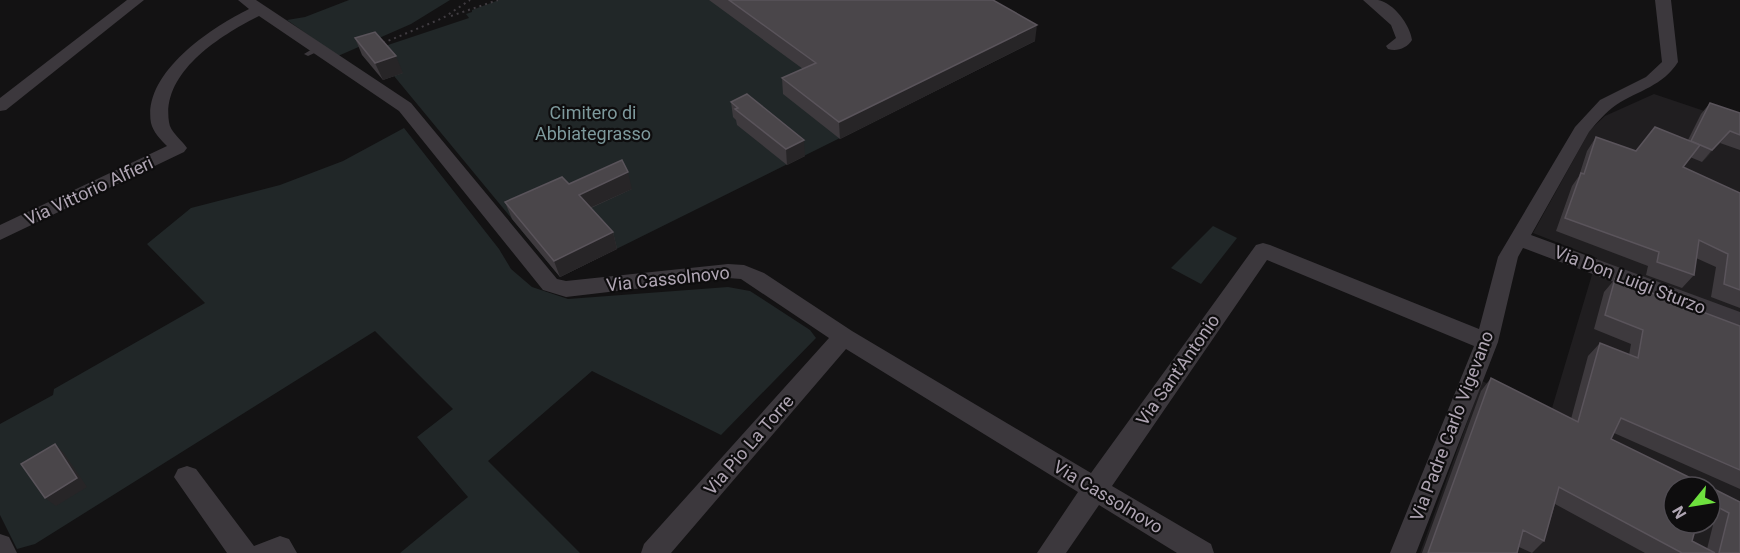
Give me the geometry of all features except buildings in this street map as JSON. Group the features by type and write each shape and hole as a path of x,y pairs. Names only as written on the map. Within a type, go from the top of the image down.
{"street":[{"path":"0,106 136,0"},
{"path":"1371,0 1398,24 1404,40 1394,46"},
{"name":"Via Padre Carlo Vigevano","path":"1403,553 1486,342 1508,257 1590,118 1611,101 1661,74 1670,62 1663,0"},
{"name":"Via Cassolnovo","path":"253,5 313,52 390,96 414,116 550,285 566,289 728,271 744,272 757,278 844,337 1201,553"},
{"name":"Via Vittorio Alfieri","path":"0,233 178,148 160,124 160,102 172,77 192,53 253,5"},
{"name":"Via Don Luigi Sturzo","path":"1520,238 1740,321"},
{"name":"Via Sant'Antonio","path":"1050,553 1263,250 1486,342"},
{"name":"Via Pio La Torre","path":"654,553 844,337"},
{"path":"187,477 243,553"},
{"path":"0,546 4,553"},
{"path":"264,553 280,548 284,553"}],"path":[{"path":"443,18 470,0"},
{"path":"376,45 443,18 498,0"}],"shaded area":[{"path":"1654,94 1740,123 1740,553 1420,553 1482,381 1552,415 1552,408 1597,258 1533,233 1590,130 1605,116"}],"green space":[{"path":"349,0 450,0 411,24 338,56 287,20 305,17"},
{"name":"Cimitero di Abbiategrasso","path":"499,0 965,0 1035,41 560,277 394,76 384,79 373,50 469,18 466,14 472,10"},
{"path":"404,128 499,249 511,269 532,287 568,299 728,287 750,291 810,330 816,338 721,435 592,371 488,461 580,553 400,553 468,497 417,437 453,409 375,331 35,544 17,549 0,515 0,424 53,395 54,389 205,303 147,244 191,208 280,185 343,161"},
{"path":"1213,226 1237,238 1201,284 1171,268"}]}
